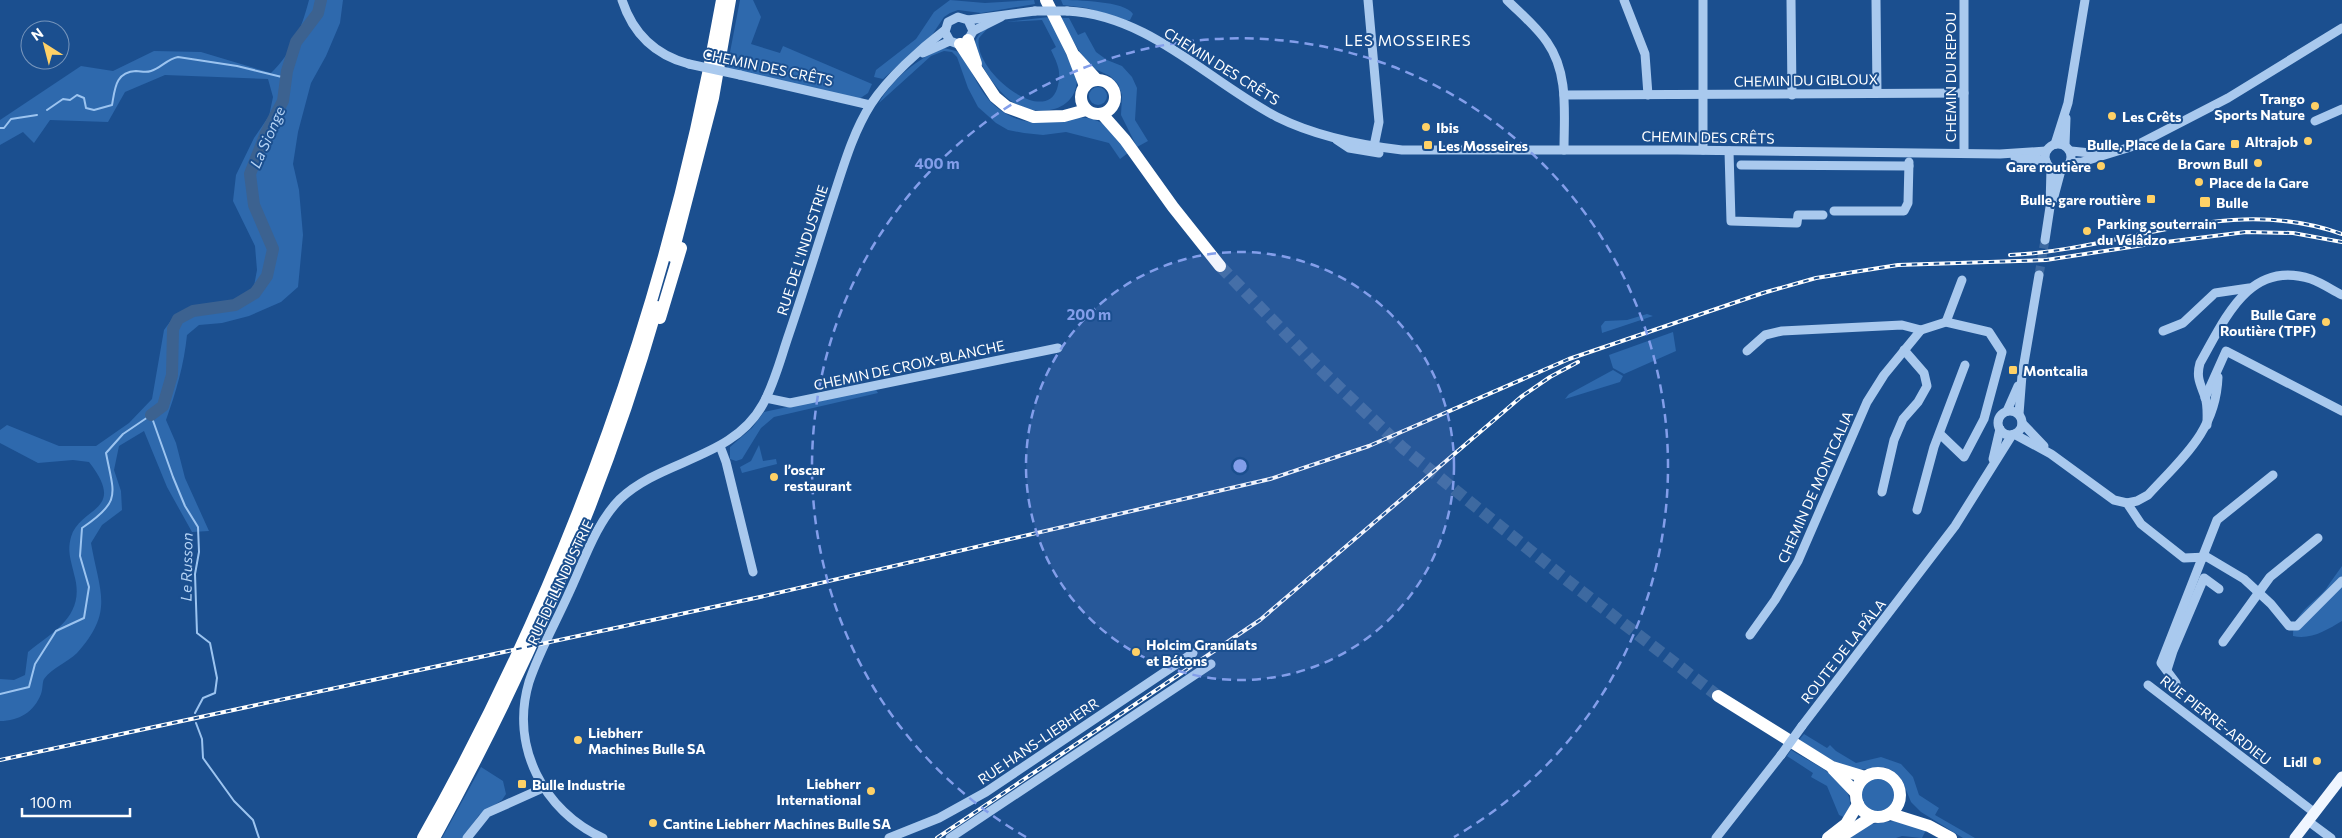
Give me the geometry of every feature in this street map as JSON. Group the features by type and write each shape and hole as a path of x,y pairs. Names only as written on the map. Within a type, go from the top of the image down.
{"highway":[{"path":"423,838 462,766 512,663 559,558 601,449 636,348 664,253 700,108 722,0"},
{"path":"434,838 521,667 568,562 604,470 645,350 686,208 713,98 730,0"},
{"path":"604,470 615,448 648,361 692,211 723,85 738,0"},
{"path":"1046,0 1072,52 1085,86 1083,105"},
{"path":"963,39 977,68 995,97 1008,107 1034,117 1054,116 1083,105"},
{"path":"1072,52 1097,80"},
{"path":"1083,105 1094,114 1107,111 1116,99 1113,87 1108,82 1097,80 1085,86"},
{"path":"1107,111 1125,140 1173,207 1220,266"},
{"path":"1718,696 1832,767 1866,777"},
{"path":"1832,767 1857,798 1863,811 1872,817"},
{"path":"1828,838 1846,824 1857,798 1860,783 1866,777 1878,773 1892,777 1899,787 1900,799 1891,814"},
{"path":"1900,799 1929,826"},
{"path":"1840,838 1872,817 1882,817 1891,814 1929,826 1951,838"}],"main road":[{"path":"2295,838 2342,777"}],"street":[{"name":"CHEMIN DES CRÊTS","path":"622,0 632,24 646,42 665,55 689,64 870,105 894,76 945,30 946,24 953,18 960,17 968,20 1035,11 1067,12 1103,18 1147,35 1183,55 1253,103 1278,117 1373,150 1703,150 2000,154 2046,151"},
{"path":"1368,0 1379,122 1373,150"},
{"path":"1507,0 1550,46 1561,72 1564,95 1564,150"},
{"path":"1703,0 1703,150"},
{"path":"1791,0 1792,95"},
{"path":"1876,0 1877,93"},
{"name":"CHEMIN DU REPOU","path":"1964,0 1964,153"},
{"path":"2050,207 2046,151 2056,144 2066,113 2085,0"},
{"path":"1626,4 1646,54 1648,95"},
{"name":"CHEMIN DES CRÊTS","path":"917,56 963,39 1006,15"},
{"path":"945,30 963,39 968,20"},
{"path":"2045,240 2050,207 2061,170 2070,163 2078,163 2137,145 2221,102 2342,28"},
{"name":"CHEMIN DU GIBLOUX","path":"1564,95 1964,93"},
{"name":"RUE DE L'INDUSTRIE","path":"543,788 531,764 526,742 524,715 527,692 537,663 597,532 615,505 635,488 652,477 720,446 746,426 766,398 793,323 850,144 870,105"},
{"path":"2315,121 2342,109"},
{"path":"2066,113 2070,163"},
{"path":"2056,144 2103,154"},
{"path":"1729,151 1731,221 1797,224 1798,215 1823,215"},
{"path":"1834,211 1904,211 1908,204 1910,153"},
{"name":"CHEMIN DES CRÊTS","path":"2000,154 2048,164"},
{"path":"2048,164 2061,170"},
{"path":"1741,165 1909,166"},
{"path":"2013,434 2020,430 2022,375 2039,275"},
{"path":"2207,424 2205,398 2198,383 2197,373 2200,363 2237,301 2249,288 2263,279 2295,276 2312,280 2342,295"},
{"path":"1946,322 1962,280"},
{"path":"2163,331 2182,323 2215,293 2249,288"},
{"path":"1747,350 1764,335 1782,332 1902,326 1921,330 1946,322 1989,332 2002,352 1985,414 1964,457 1940,434"},
{"name":"CHEMIN DE MONTCALIA","path":"1750,635 1775,600 1798,561 1867,402 1884,375 1921,330"},
{"name":"CHEMIN DE CROIX-BLANCHE","path":"766,398 790,403 1058,348"},
{"path":"1882,492 1894,440 1902,419 1918,402 1927,386 1924,373 1904,350"},
{"path":"2205,398 2226,351 2342,411"},
{"path":"1917,510 1944,416 1965,365"},
{"path":"1985,414 2006,434 2013,434 2051,454 2114,500 2127,503 2137,501 2148,495 2196,443 2207,424 2214,403 2218,372"},
{"path":"1999,427 2000,416 2006,411 2022,375"},
{"path":"1985,414 2006,411 2021,418 2051,454"},
{"name":"ROUTE DE LA PÂLA","path":"1986,478 1999,438 1999,427"},
{"name":"ROUTE DE LA PÂLA","path":"1716,838 1955,526 2013,434"},
{"path":"720,446 726,462 753,572"},
{"path":"2176,683 2161,663 2172,642 2197,581 2202,557 2217,520 2273,475"},
{"path":"2127,503 2141,524 2184,558 2207,557 2244,579 2293,628 2342,580"},
{"path":"2223,642 2270,577 2318,538"},
{"path":"2197,581 2204,578 2219,589"},
{"name":"RUE HANS-LIEBHERR","path":"889,838 938,818 986,792 1193,653"},
{"path":"950,838 1211,664"},
{"name":"RUE PIERRE-ARDIEU","path":"2148,685 2311,817 2331,838"},
{"path":"468,838 487,813 543,788 570,819 603,838"}],"shaded area":[{"path":"309,0 343,0 340,23 326,56 311,83 298,132 293,164 299,190 303,235 298,287 281,302 249,316 222,323 199,325 187,335 179,378 166,420 176,443 185,478 209,531 192,532 167,487 144,431 119,446 114,470 121,491 122,510 102,525 91,543 101,600 96,625 89,638 77,653 44,679 41,694 30,710 19,717 0,721 0,679 14,680 25,675 28,652 58,628 72,611 76,600 77,588 69,552 71,537 76,527 103,500 104,490 100,478 89,462 73,460 38,463 0,443 0,430 7,425 59,446 96,446 129,423 152,399 164,330 175,315 210,305 242,301 254,286 257,270 255,246 233,201 236,175 254,138 269,116 273,97 268,79 165,75 125,92 108,122 50,120 34,143 23,132 0,145 0,120 81,66 113,71 154,51 201,52 271,73 285,57 295,39"},
{"path":"740,0 753,0 761,17 751,44 780,53 783,46 872,84 868,93 859,99 727,68"},
{"path":"950,0 985,3 1034,0 1035,4 981,13 958,10 950,13 944,17 932,35 883,79 874,77 876,70 916,39 934,12"},
{"path":"1061,0 1111,4 1121,6 1133,14 1130,20 1126,20 1087,8 1063,5"},
{"path":"1049,17 1077,78 1075,90 1070,99 1062,106 1042,111 1031,110 1011,101 1000,90 978,58 975,43 980,33 985,28 987,29 979,38 980,51 986,65 997,78 1011,90 1025,98 1038,102 1050,99 1057,89 1059,73 1051,50 1056,47 1042,20 1006,22"},
{"path":"1060,18 1069,18 1078,35 1085,32 1096,52 1107,60 1122,66 1132,77 1137,88 1135,120 1148,141 1137,147 1121,115 1122,95 1118,84 1110,76 1093,68 1079,51"},
{"path":"944,48 956,51 962,55 989,100 1011,116 1026,121 1040,122 1080,118 1092,119 1110,130 1128,153 1120,159 1109,143 1066,132 1043,135 1008,130 996,123 978,107 968,88 957,57 952,52 944,51 931,56 879,103 891,85 907,70 925,57"},
{"path":"1094,87 1102,87 1107,92 1105,103 1094,105 1089,100 1089,92"},
{"path":"1647,314 1653,316 1602,333 1601,326 1605,321 1627,320"},
{"path":"1673,332 1676,351 1624,374 1613,368 1609,355"},
{"path":"1613,370 1623,376 1620,382 1565,399 1569,394"},
{"path":"875,388 878,393 774,417 761,428 742,459 736,461 730,459 730,447 752,428 764,412"},
{"path":"759,445 763,461 776,459 777,464 742,473 740,467 751,461"},
{"path":"2342,566 2342,621 2325,631 2306,637 2293,636 2296,621 2300,615 2326,589"},
{"path":"1804,734 1827,748 1830,745 1836,751 1856,763 1881,757 1901,764 1913,777 1919,795 1939,808 1935,815 1975,838 1963,838 1921,812 1911,802 1902,780 1893,771 1884,767 1858,770 1840,765 1799,740"},
{"path":"1791,750 1823,769 1843,786 1849,795 1850,806 1846,818 1839,815 1827,786 1811,777 1813,773 1787,756"},
{"path":"481,767 503,781 506,794 502,800 479,815 463,838 442,838"},
{"path":"1878,778 1885,779 1890,783 1894,788 1894,802 1890,807 1885,811 1878,812 1871,811 1866,807 1862,802 1861,795 1862,788 1866,783 1871,779"},
{"path":"1894,821 1926,830 1922,838 1902,836 1896,838 1846,838 1871,824"}],"waterway":[{"name":"La Sionge","path":"151,415 163,406 172,375 173,329 178,319 193,311 235,305 255,293 267,276 273,249 254,205 250,174 266,133 283,101 287,71 296,42 318,13 321,0"},
{"path":"47,110 63,99 70,100 77,95 84,98 86,108 94,110 112,105 117,82 124,74 136,71 151,71 178,57 237,66 286,78"},
{"path":"0,128 4,128 11,119 37,115"},
{"name":"La Sionge","path":"0,694 29,687 35,664 56,631 84,618 89,587 80,556 82,528 104,511 112,496 106,453 123,434 151,415 185,506 198,527 199,552 195,574 197,633 210,643 217,678 215,693 203,698 195,713"},
{"name":"Le Russon","path":"196,723 202,739 203,758 234,801 253,820 259,838"}],"tunnel":[{"path":"2039,275 2045,240"},
{"path":"1220,266 1320,369 1403,448 1568,581 1718,696"}],"railway":[{"path":"2010,255 2052,251 2216,221 2258,219 2299,223 2342,234"},
{"path":"0,760 760,597 1270,479 1369,446 1569,359 1763,293 1816,278 1898,265 2046,260 2246,232 2293,233 2342,242"},
{"path":"937,838 1260,620 1521,397 1550,377 1578,362"}],"place":[{"name":"Trango Sports Nature","path":"2315,106"},
{"name":"Les Crêts","path":"2112,116"},
{"name":"Ibis","path":"1426,127"},
{"name":"Altrajob","path":"2308,141"},
{"name":"Bulle, Place de la Gare","path":"2235,144"},
{"name":"Les Mosseires","path":"1428,145"},
{"name":"Brown Bull","path":"2258,163"},
{"name":"Gare routière","path":"2101,166"},
{"name":"Place de la Gare","path":"2199,182"},
{"name":"Bulle, gare routière","path":"2151,199"},
{"name":"Bulle","path":"2205,202"},
{"name":"Parking souterrain du Velâdzo","path":"2087,231"},
{"name":"Bulle Gare Routière (TPF)","path":"2326,322"},
{"name":"Montcalia","path":"2013,370"},
{"name":"l’oscar restaurant","path":"774,477"},
{"name":"Holcim Granulats et Bétons","path":"1136,652"},
{"name":"Liebherr Machines Bulle SA","path":"578,740"},
{"name":"Lidl","path":"2317,761"},
{"name":"Bulle Industrie","path":"522,784"},
{"name":"Liebherr International","path":"871,791"},
{"name":"Cantine Liebherr Machines Bulle SA","path":"653,823"}],"district":[{"name":"LES MOSSEIRES","path":"1408,40"}]}
